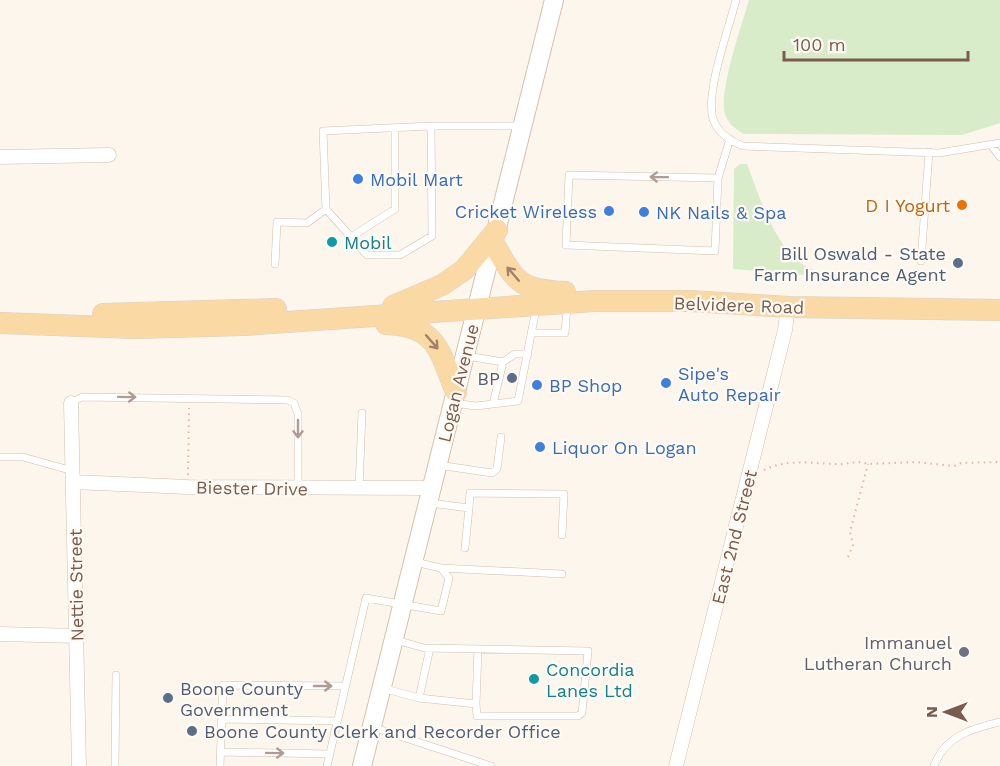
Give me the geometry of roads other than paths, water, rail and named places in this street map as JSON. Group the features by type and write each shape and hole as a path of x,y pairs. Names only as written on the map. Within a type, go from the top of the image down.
{"main road":[{"name":"Logan Avenue","path":"362,766 554,0"},
{"path":"393,306 442,285 464,270 495,237 511,274 526,286 542,291 596,293 628,301"},
{"name":"Belvidere Road","path":"478,307 692,301 788,307 1000,310"},
{"path":"0,317 393,306 478,307"},
{"path":"0,323 135,328 338,318 478,307"},
{"path":"338,318 362,323 409,325 421,330 436,344 454,398"}],"street":[{"path":"0,157 109,155"},
{"name":"East 2nd Street","path":"676,766 785,330 788,307"},
{"name":"Nettie Street","path":"71,403 79,766"},
{"name":"Biester Drive","path":"73,476 188,487 359,489 430,495"},
{"path":"0,634 77,636"}],"lane":[{"path":"736,0 711,104 716,126 730,139 743,146 928,152 1000,143"},
{"path":"431,126 432,236 400,255 367,255 326,209 323,131 431,126 524,126"},
{"path":"351,237 395,209 395,128"},
{"path":"718,178 569,175 566,245 715,251 718,178 730,139"},
{"path":"991,145 1000,157"},
{"path":"921,261 928,152"},
{"path":"275,264 277,222 307,223 326,209"},
{"path":"531,333 565,333 567,303"},
{"path":"454,398 476,406 518,401 537,304"},
{"path":"465,356 503,362 515,354 528,354"},
{"path":"493,404 503,362"},
{"path":"71,403 82,397 279,399 294,403 298,414 298,489"},
{"path":"359,489 362,413"},
{"path":"437,465 492,473 496,469 501,437"},
{"path":"0,457 23,457 73,476"},
{"path":"465,548 470,493 564,494 562,535"},
{"path":"430,495 469,508"},
{"path":"413,561 441,568 562,574"},
{"path":"327,766 366,598 441,611 449,578 441,568"},
{"path":"394,639 430,648 588,651 582,713 578,716 477,716 478,649"},
{"path":"419,698 430,648"},
{"path":"115,766 116,675"},
{"path":"220,766 223,685 344,686"},
{"path":"382,688 419,698 476,704"},
{"path":"222,719 336,721"},
{"path":"934,766 938,756 951,739 1000,722"},
{"path":"372,727 447,749 490,766"},
{"path":"221,752 329,754"}],"place":[{"name":"Mobil Mart","path":"358,179"},
{"name":"D I Yogurt","path":"962,205"},
{"name":"Cricket Wireless","path":"609,211"},
{"name":"NK Nails & Spa","path":"644,212"},
{"name":"Mobil","path":"332,242"},
{"name":"Bill Oswald - State Farm Insurance Agent","path":"958,263"},
{"name":"BP","path":"512,378"},
{"name":"Sipe's Auto Repair","path":"666,383"},
{"name":"BP Shop","path":"537,385"},
{"name":"Liquor On Logan","path":"540,447"},
{"name":"Immanuel Lutheran Church","path":"964,652"},
{"name":"Concordia Lanes Ltd","path":"534,679"},
{"name":"Boone County Government","path":"168,698"},
{"name":"Boone County Clerk and Recorder Office","path":"192,731"}]}
